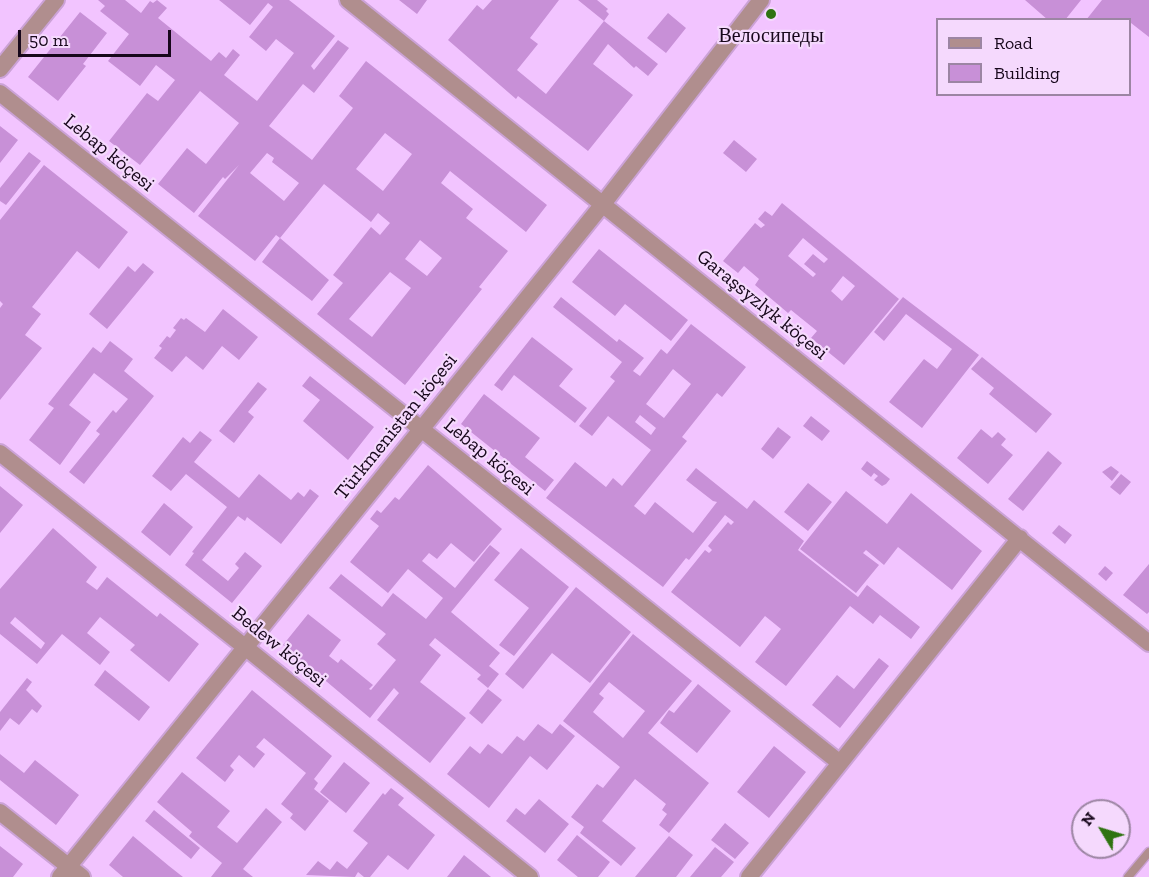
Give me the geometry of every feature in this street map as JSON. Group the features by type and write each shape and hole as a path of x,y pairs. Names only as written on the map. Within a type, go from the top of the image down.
{"street":[{"path":"0,69 56,0"},
{"name":"Garaşsyzlyk köçesi","path":"348,0 1149,643"},
{"name":"Türkmenistan köçesi","path":"70,874 245,647 603,204 761,0"},
{"name":"Lebap köçesi","path":"0,93 840,763"},
{"name":"Bedew köçesi","path":"0,453 530,877"},
{"path":"749,877 1020,538"},
{"path":"0,812 70,874"}],"lane":[{"path":"1128,877 1149,852"}],"building":[{"path":"98,0 125,0 141,13 150,1 153,3 157,0 167,8 158,18 211,61 219,52 226,58 233,49 240,55 224,75 257,101 294,53 276,39 266,51 249,37 273,7 268,3 250,25 219,0 289,0 335,36 311,66 314,70 338,40 349,48 314,93 303,84 269,126 312,160 353,108 339,96 366,61 547,205 526,232 450,171 441,183 473,209 466,218 508,251 479,287 482,289 405,385 317,314 343,283 333,275 371,227 380,235 390,223 378,213 371,222 324,184 280,238 276,235 255,261 198,216 239,165 225,179 223,177 194,213 158,184 187,148 206,164 239,123 200,91 140,165 109,141 147,93 158,101 175,80 156,65 140,86 108,61 129,34 100,11 105,6","holes":["385,133 412,154 383,191 356,169","267,153 274,158 272,162 299,183 284,201 250,173","420,240 442,258 427,276 405,259","390,272 411,288 372,337 349,319"]},
{"path":"399,0 427,0 417,14"},
{"path":"492,0 559,0 530,38 538,44 517,70 546,94 604,21 658,64 648,76 636,66 634,68 608,44 593,64 633,95 588,151 518,96 516,99 448,40 477,5 483,10"},
{"path":"578,0 597,0 608,9 606,11 609,14 604,21"},
{"path":"1025,0 1081,0 1067,18 1046,18"},
{"path":"1102,0 1149,0 1149,37 1131,23 1131,18 1088,18"},
{"path":"80,12 107,33 83,64 86,66 58,101 28,77"},
{"path":"668,13 686,28 666,53 647,38"},
{"path":"0,126 18,140 0,163"},
{"path":"734,140 757,159 746,172 723,153"},
{"path":"29,152 41,161 6,205 0,201 0,188"},
{"path":"44,165 128,232 99,269 77,251 32,307 41,314 25,335 42,348 0,400 0,308 3,304 0,301 0,220"},
{"path":"782,203 899,299 844,365 811,338 817,331 791,310 788,313 755,285 759,279 744,266 738,273 723,261 755,223 761,228 765,225 758,219 765,211 772,216","holes":["803,238 828,259 824,263 813,254 804,264 816,274 813,277 788,256","843,276 855,286 842,301 831,291"]},
{"path":"280,238 329,280 312,301 262,262"},
{"path":"599,249 688,320 671,341 625,304 615,316 572,282"},
{"path":"143,263 154,272 107,329 89,314 128,266 135,272"},
{"path":"561,297 617,342 619,339 644,358 633,371 640,376 661,349 667,354 691,324 746,367 722,397 717,393 682,437 687,441 634,506 645,515 655,502 693,533 717,502 686,480 696,468 747,509 754,500 804,541 798,550 858,597 867,585 920,627 911,639 880,615 873,624 850,606 786,686 755,662 781,629 765,616 740,647 671,592 705,550 709,553 712,550 708,546 728,522 731,525 734,522 725,515 689,560 686,558 663,587 546,498 575,462 606,487 613,478 622,486 651,450 608,416 592,436 579,426 615,381 610,377 622,362 553,307","holes":["673,369 691,384 664,418 646,404","640,415 656,428 651,435 635,422"]},
{"path":"903,297 979,355 922,428 889,402 924,359 937,369 952,349 906,314 884,341 874,332"},
{"path":"223,309 258,337 239,360 222,346 203,370 186,356 172,372 154,358 162,348 159,346 176,330 173,328 181,318 184,320 186,318 205,332"},
{"path":"532,337 573,369 559,386 587,408 575,423 514,375 502,391 494,385"},
{"path":"110,341 133,359 124,371 154,396 84,484 69,472 100,434 96,431 113,410 116,413 128,399 94,373 69,405 91,422 60,465 29,440 54,408 48,404 93,347 101,353"},
{"path":"982,357 1052,414 1036,433 989,394 994,388 971,369"},
{"path":"310,376 374,427 348,460 303,421 320,400 302,386"},
{"path":"258,382 267,389 248,412 254,417 234,443 219,431"},
{"path":"484,394 540,438 525,457 554,480 545,491 461,424"},
{"path":"811,416 830,431 822,441 803,426"},
{"path":"778,427 791,437 773,459 761,449"},
{"path":"981,429 992,438 998,432 1006,439 1001,445 1013,455 988,484 957,458"},
{"path":"200,431 212,440 194,462 239,498 259,474 291,500 298,492 304,497 310,489 319,496 281,544 247,517 245,521 238,516 202,560 228,581 239,568 235,564 245,552 262,566 232,603 185,565 194,553 192,552 227,507 186,474 171,491 152,476 183,437 190,443"},
{"path":"1048,451 1062,463 1023,511 1008,499"},
{"path":"867,461 890,479 886,484 882,486 874,480 878,476 874,473 871,477 861,469"},
{"path":"428,465 502,529 474,562 451,543 437,559 429,553 422,561 455,588 490,545 500,553 451,612 500,653 489,666 499,674 488,688 477,679 481,675 435,638 429,645 441,655 420,682 466,718 430,763 377,720 399,693 394,688 370,718 283,645 308,614 341,640 329,656 338,663 341,659 373,685 369,689 371,690 396,660 377,644 386,634 329,588 341,574 382,607 393,593 426,619 443,598 408,569 388,593 350,562 379,526 370,519 377,510 381,513 395,497 399,500"},
{"path":"1111,466 1119,472 1112,481 1102,472"},
{"path":"1121,474 1131,482 1120,495 1110,487"},
{"path":"808,483 832,502 808,531 784,512"},
{"path":"0,486 23,505 0,533"},
{"path":"846,491 887,524 911,493 982,551 952,590 898,547 884,565 866,550 863,553 879,565 856,593 800,549"},
{"path":"164,503 193,527 170,556 141,532"},
{"path":"1059,525 1072,535 1065,544 1052,533"},
{"path":"53,528 97,567 86,582 97,590 107,577 157,617 160,613 199,644 169,682 130,650 135,645 100,617 87,633 110,652 100,665 62,634 37,664 0,634 0,589","holes":["15,617 45,643 41,649 10,623"]},
{"path":"521,548 569,587 514,656 499,645 529,608 494,580"},
{"path":"1149,564 1149,612 1147,614 1123,595"},
{"path":"1105,566 1113,573 1106,581 1098,574"},
{"path":"576,587 631,632 590,683 552,653 523,689 505,674"},
{"path":"633,634 692,681 648,733 709,783 669,833 659,825 667,814 662,810 666,804 635,779 602,821 636,848 621,866 580,833 584,827 571,817 597,784 603,788 620,767 563,721","holes":["609,682 645,711 623,738 593,712 604,698 599,694"]},
{"path":"879,658 889,666 840,728 812,705 837,675 854,689"},
{"path":"105,670 150,707 139,721 94,685"},
{"path":"27,678 32,682 26,690 42,706 37,713 32,709 19,725 10,718 0,731 0,712"},
{"path":"698,684 731,711 697,753 660,723 669,710 674,713"},
{"path":"488,689 502,700 482,724 469,713"},
{"path":"252,690 332,756 314,779 318,783 314,789 329,801 305,831 290,818 293,814 281,804 306,773 264,738 256,747 265,754 254,768 239,755 230,766 234,770 225,782 196,758"},
{"path":"538,724 552,734 560,724 575,736 547,770 530,756 489,808 447,774 470,746 480,754 488,744 502,754 517,736 524,741"},
{"path":"774,746 806,772 769,818 737,792"},
{"path":"0,754 24,773 35,760 79,795 56,825 0,780"},
{"path":"344,762 370,783 346,813 320,792"},
{"path":"182,772 230,811 217,827 237,843 266,808 282,822 243,869 253,877 211,877 222,863 189,836 192,832 157,802"},
{"path":"391,788 404,798 398,805 435,835 408,870 388,855 370,877 364,877 358,872 355,877 306,875 318,861 330,870 337,861 347,869 368,843 353,831 383,793 385,795"},
{"path":"539,799 569,824 545,853 506,821 516,808 525,815"},
{"path":"154,810 200,848 191,859 145,821"},
{"path":"725,823 749,843 735,859 711,840"},
{"path":"577,835 610,862 598,877 578,877 557,860"},
{"path":"133,836 183,877 123,877 109,865"},
{"path":"669,836 693,855 676,877 635,877"},
{"path":"0,846 23,864 13,877 0,877"},
{"path":"715,847 734,862 721,877 690,877"},
{"path":"464,855 491,877 447,877"}],"place":[{"name":"Велосипеды","path":"771,14"}]}
